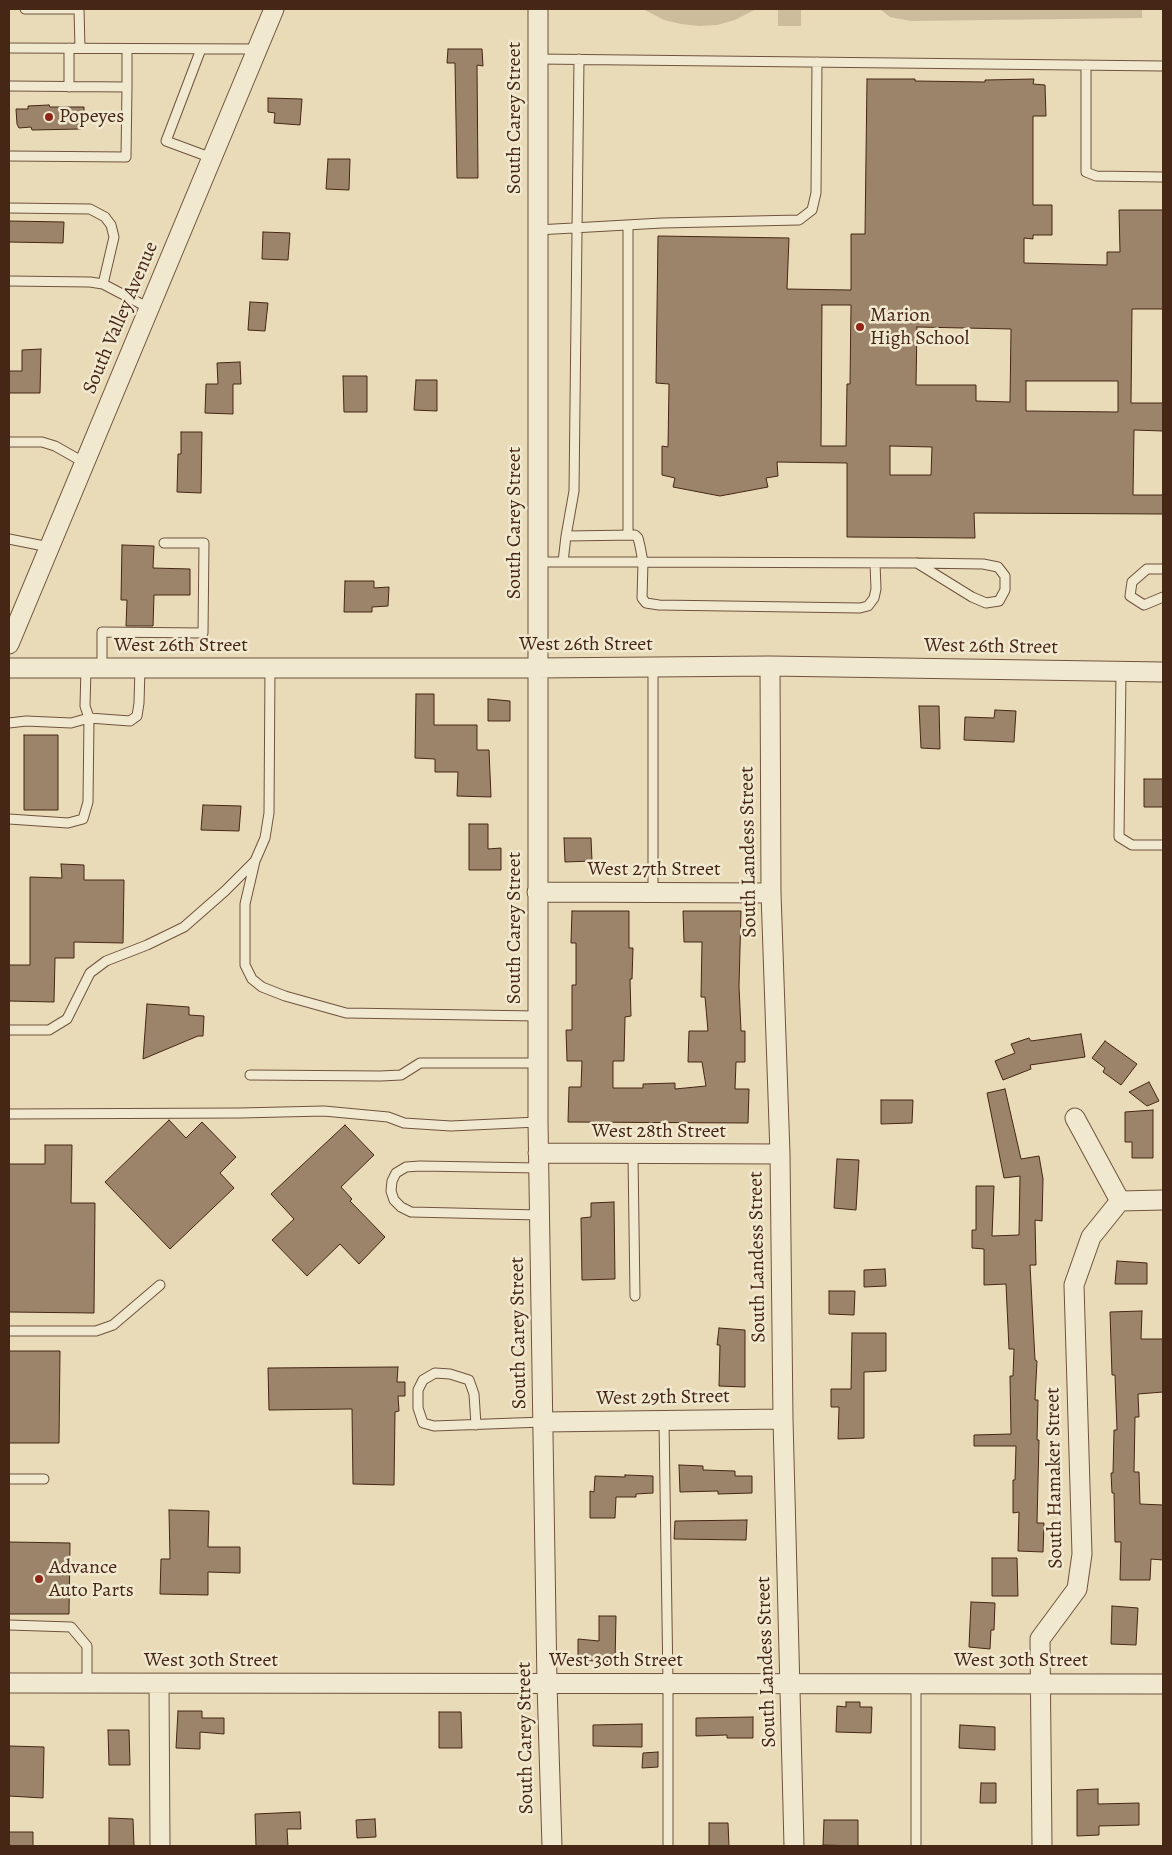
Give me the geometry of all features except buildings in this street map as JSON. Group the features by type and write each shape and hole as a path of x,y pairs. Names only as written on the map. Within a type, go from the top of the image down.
{"street":[{"name":"South Valley Avenue","path":"9,644 15,614 49,547 274,9"},
{"name":"South Carey Street","path":"538,9 538,1160 547,1684 552,1846"},
{"name":"West 26th Street","path":"9,668 770,666 1163,672"},
{"name":"South Landess Street","path":"770,666 771,893 780,1154 783,1419 794,1846"},
{"name":"West 27th Street","path":"537,892 771,893"},
{"path":"1075,1118 1120,1201 1163,1200"},
{"name":"West 28th Street","path":"538,1160 632,1155 780,1154"},
{"name":"South Hamaker Street","path":"1042,1846 1040,1639 1077,1589 1082,1554 1074,1284 1091,1237 1120,1201"},
{"name":"West 29th Street","path":"544,1422 783,1419"},
{"name":"West 30th Street","path":"9,1684 1163,1684"},
{"path":"159,1684 160,1846"}],"lane":[{"path":"25,9 80,9 80,48"},
{"path":"9,48 257,49"},
{"path":"69,48 69,87"},
{"path":"9,156 126,157 127,49"},
{"path":"201,49 166,141 212,158"},
{"path":"538,59 1163,66"},
{"path":"563,562 574,491 579,59"},
{"path":"537,230 628,225 799,220 812,210 816,193 817,62"},
{"path":"1086,65 1086,172 1096,176 1163,177"},
{"path":"9,86 127,87"},
{"path":"9,208 90,210 105,217 111,226 114,237 102,284"},
{"path":"628,225 628,534"},
{"path":"9,281 90,282 102,284 149,308"},
{"path":"9,442 42,442 55,446 84,463"},
{"path":"566,536 635,534 638,538 643,562 642,598 646,603 659,605 860,608 868,606 874,598 876,589 875,563"},
{"path":"9,540 49,547"},
{"path":"9,819 68,824 83,819 88,802 89,718 85,706 102,632 203,633 204,543 164,543"},
{"path":"537,562 916,563 983,564 998,567 1005,576 1005,590 999,601 986,603 965,593 916,563"},
{"path":"1163,569 1147,569 1132,582 1130,596 1144,606 1163,597"},
{"path":"653,667 654,892"},
{"path":"9,723 26,721 71,723 89,718 130,721 137,716 140,668"},
{"path":"270,668 269,813 265,838 255,861 245,904 245,965 252,979 262,987 285,996 346,1013 537,1016"},
{"path":"1121,671 1119,837 1132,844 1163,845"},
{"path":"9,1030 49,1030 67,1019 90,973 106,961 184,927 225,891 255,861"},
{"path":"250,1076 381,1076 400,1074 420,1063 538,1063"},
{"path":"9,1114 324,1111 388,1117 404,1124 451,1126 538,1122"},
{"path":"632,1155 635,1296"},
{"path":"538,1160 406,1167 396,1173 392,1181 391,1191 394,1200 400,1207 411,1212 431,1214 539,1214"},
{"path":"9,1332 96,1331 114,1325 160,1285"},
{"path":"476,1425 474,1394 469,1380 450,1374 435,1373 423,1380 418,1390 418,1408 422,1423 434,1426 476,1425 544,1422"},
{"path":"664,1421 668,1684 668,1846"},
{"path":"9,1479 44,1479"},
{"path":"9,1626 70,1626 87,1646 87,1683"},
{"path":"916,1684 916,1846"}],"shaded area":[{"path":"643,9 756,9 735,20 717,25 699,26 664,20"},
{"path":"778,9 801,9 801,26 778,26"},
{"path":"880,9 1142,9 1142,18 911,21 890,17"}],"place":[{"name":"Popeyes","path":"49,117"},
{"name":"Marion High School","path":"860,327"},
{"name":"Advance Auto Parts","path":"39,1579"}]}
